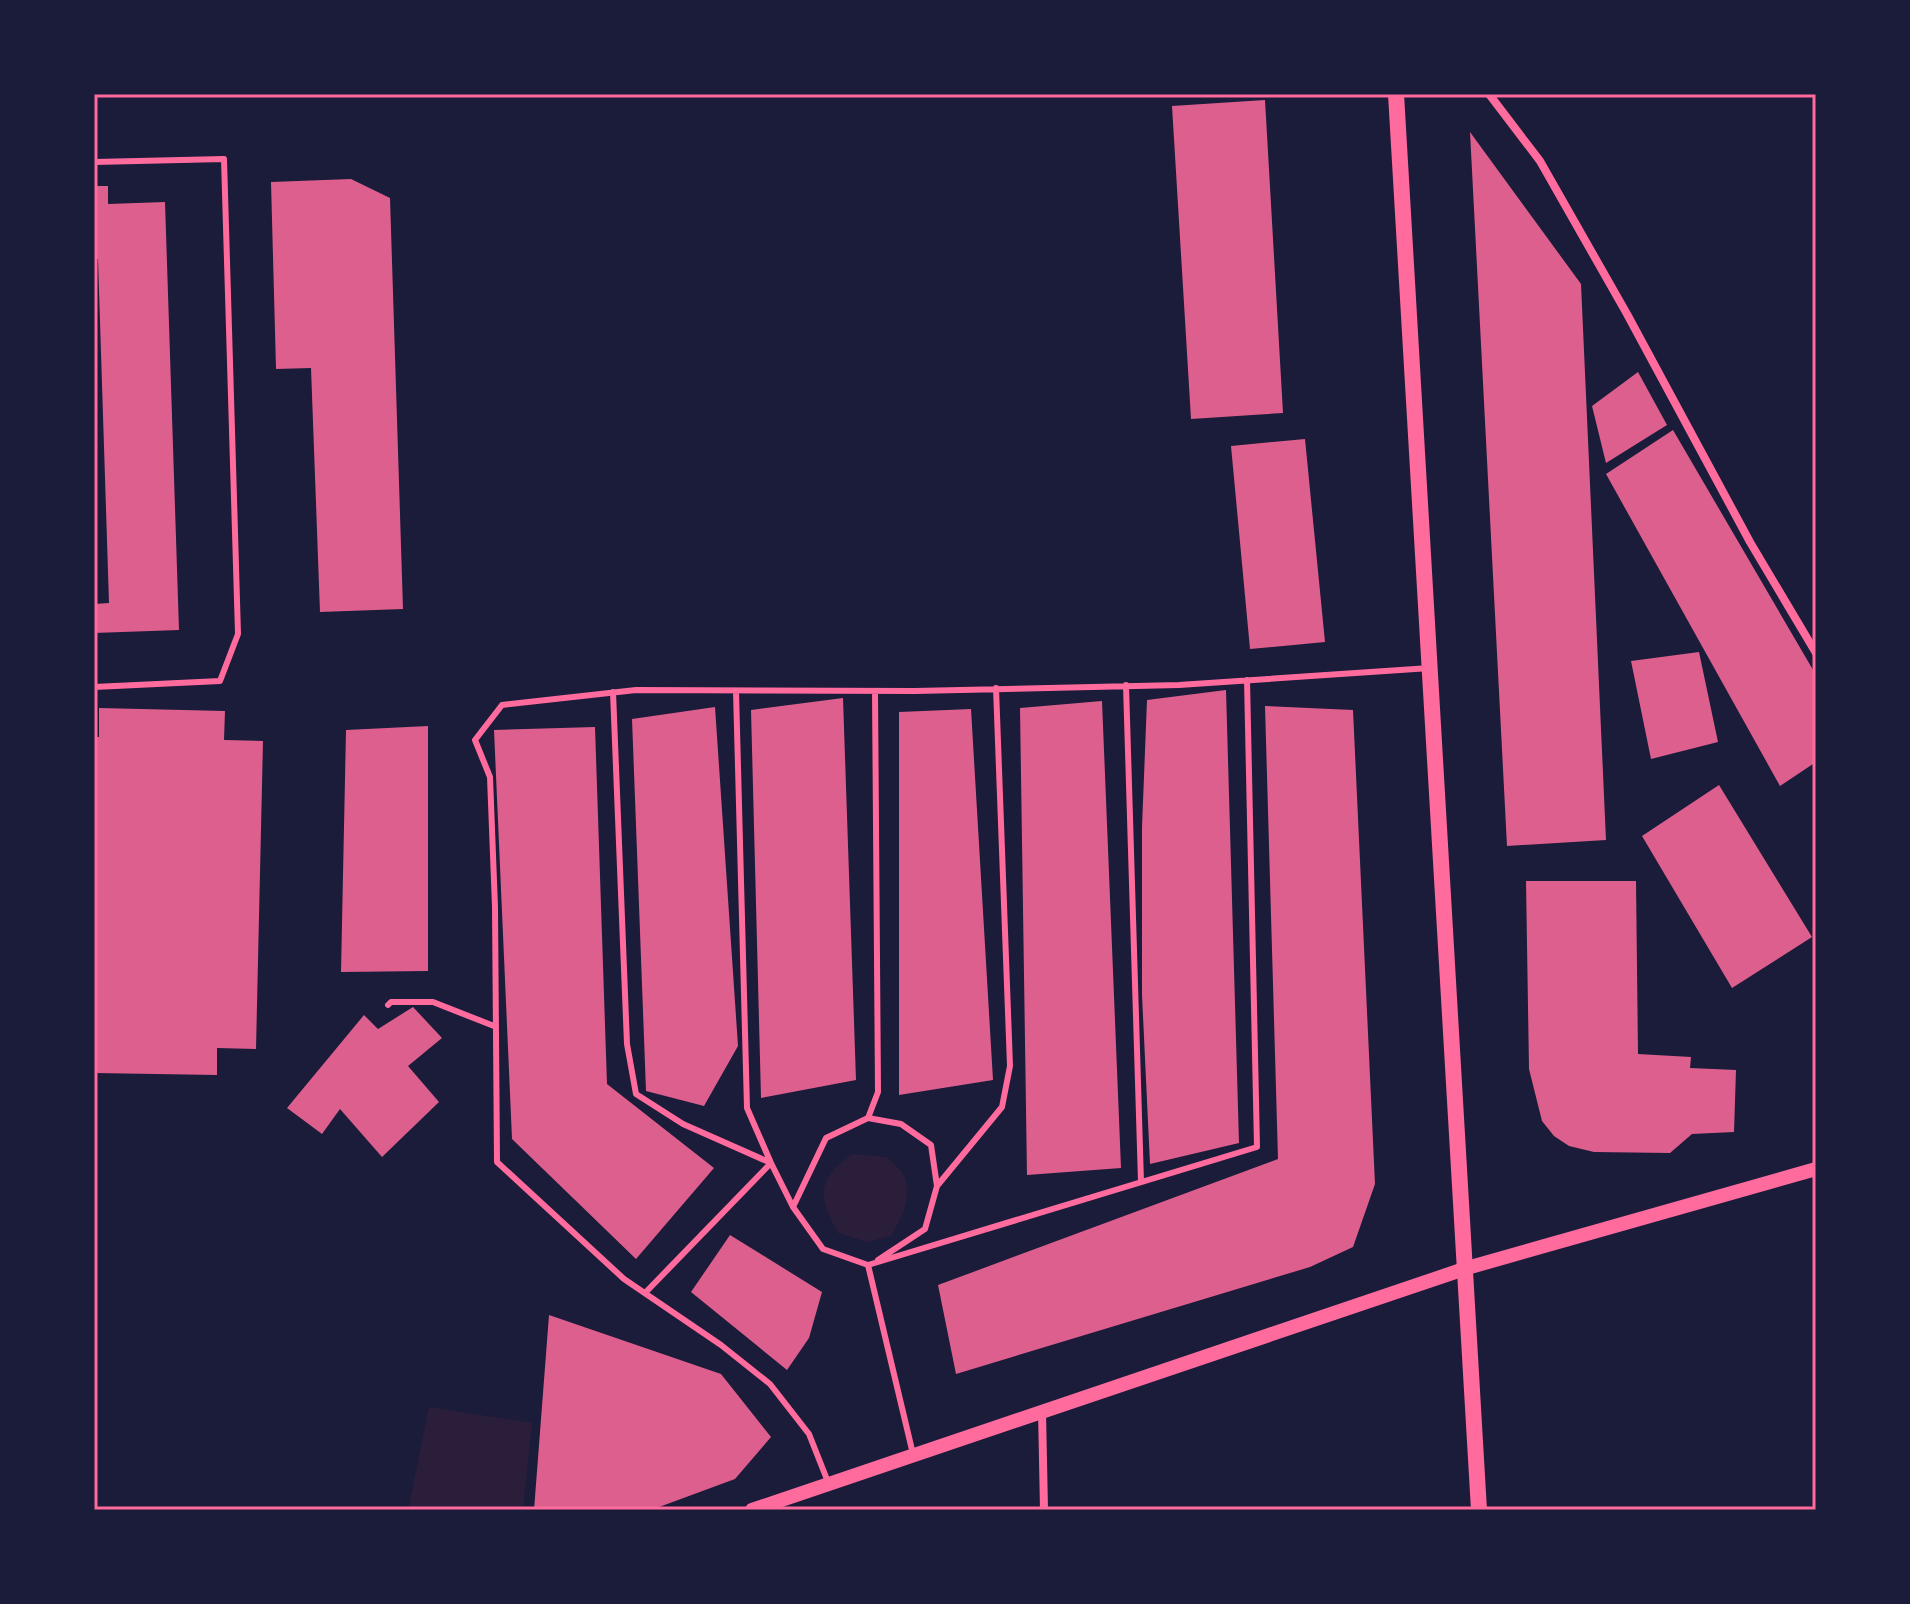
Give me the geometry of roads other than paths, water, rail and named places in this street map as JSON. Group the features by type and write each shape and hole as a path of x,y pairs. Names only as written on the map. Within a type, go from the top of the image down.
{"main road":[{"path":"1396,94 1479,1510"}],"street":[{"path":"1489,94 1540,161 1750,542 1816,653"},
{"path":"752,1510 1467,1268 1816,1169"},
{"path":"1042,1411 1044,1510"}],"lane":[{"path":"94,162 224,159 238,634 220,681 94,687"},
{"path":"828,1482 809,1434 770,1384 721,1345 624,1279 497,1162 495,907 490,777 475,740 502,705 636,690 875,691 1126,685 1430,668"},
{"path":"736,691 747,1108 793,1207 823,1249 868,1265 1257,1147 1247,680"},
{"path":"1126,685 1141,1182"},
{"path":"868,1265 925,1229 937,1186 1002,1107 1010,1066 996,688"},
{"path":"868,1118 878,1092 875,691"},
{"path":"613,692 627,1044 636,1094 683,1124 771,1163"},
{"path":"388,1005 391,1002 433,1002 494,1026"},
{"path":"793,1207 826,1138 868,1118 901,1124 931,1145 937,1186"},
{"path":"645,1293 771,1163"},
{"path":"868,1265 913,1454"}]}
